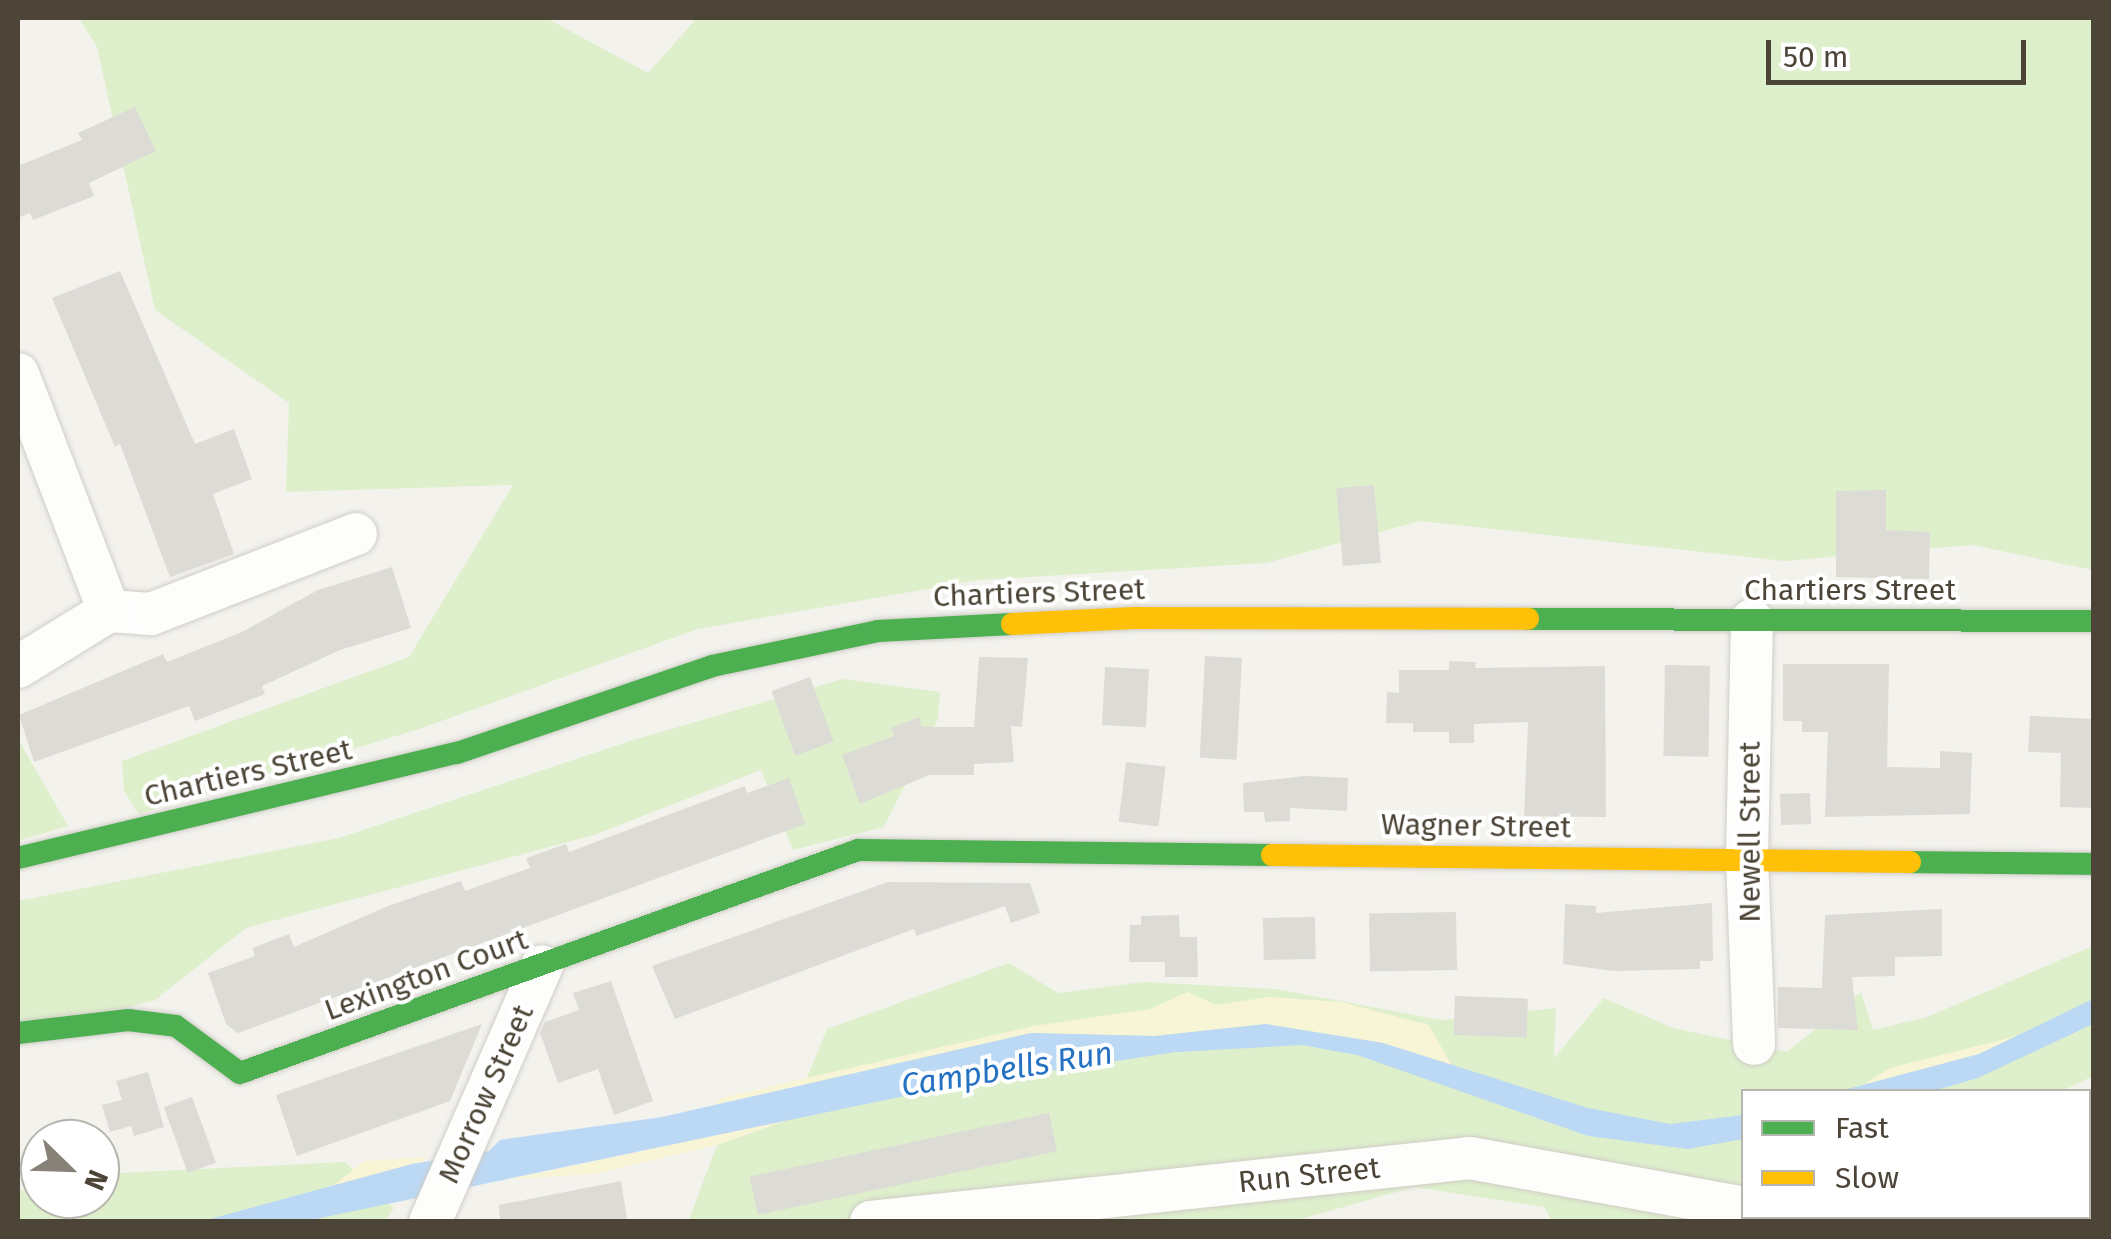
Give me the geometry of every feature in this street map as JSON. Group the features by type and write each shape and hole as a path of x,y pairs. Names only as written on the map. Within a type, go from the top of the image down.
{"street":[{"path":"18,374 109,611"},
{"path":"18,668 109,611 151,614 356,534"},
{"name":"Chartiers Street","path":"18,858 439,758 712,666 878,631 1097,619 2094,622"},
{"name":"Newell Street","path":"1752,620 1747,858 1754,1044"},
{"name":"Wagner Street","path":"858,850 2094,864"},
{"name":"Lexington Court","path":"18,1033 128,1020 176,1026 240,1074 858,850"},
{"name":"Morrow Street","path":"430,1220 542,966"},
{"name":"Run Street","path":"871,1222 1470,1158 1741,1207"}],"green space":[{"path":"79,18 546,18 648,73 697,18 2093,18 2093,570 1972,545 1785,561 1420,521 1266,563 979,580 698,629 419,729 139,814 124,791 122,761 409,657 513,485 286,492 289,403 155,310 97,47"},
{"path":"843,679 940,692 938,719 884,827 793,850 761,770 594,835 246,928 155,1000 18,1035 18,901 339,838 630,741"},
{"path":"18,739 68,826 18,841"},
{"path":"2093,946 2093,1076 2066,1089 1741,1089 1741,1219 2091,1219 2093,1192 2093,1221 1552,1221 1544,1207 1414,1187 1294,1221 688,1222 717,1145 790,1119 827,1029 1009,963 1058,993 1144,982 1276,989 1441,1020 1556,1008 1554,1058 1604,998 1673,1028 1787,1052 1861,992 1873,1030 1927,1017"},
{"path":"345,1162 394,1208 384,1222 18,1222 20,1191 20,1219 120,1219 120,1173"}],"sand":[{"path":"1187,992 1216,1005 1269,997 1341,1002 1429,1025 1452,1066 1383,1043 1266,1024 1155,1036 1031,1033 714,1105 720,1098 1033,1026 1150,1009"},
{"path":"2017,1036 1979,1054 1861,1086 1890,1068"},
{"path":"790,1119 717,1145 595,1174 512,1179"},
{"path":"426,1157 424,1162 328,1190 364,1161"}],"water":[{"path":"2093,999 2093,1024 1978,1078 1940,1089 1848,1089 1979,1054"},
{"name":"Campbells Run","path":"1266,1024 1383,1043 1588,1108 1670,1124 1741,1115 1741,1139 1688,1149 1588,1136 1357,1055 1302,1045 1176,1052 962,1084 306,1221 199,1222 412,1164 489,1151 500,1140 662,1117 1031,1033 1155,1036"}],"building":[{"path":"135,107 156,151 89,183 94,196 33,220 30,213 18,218 18,166 82,140 78,133"},
{"path":"120,271 195,444 234,429 252,479 213,494 234,554 170,577 120,444 115,447 52,298"},
{"path":"1374,485 1381,563 1343,566 1336,488"},
{"path":"1886,490 1886,530 1930,532 1929,579 1836,577 1836,491"},
{"path":"392,567 411,628 340,650 262,686 265,694 195,721 189,706 34,762 19,715 163,654 167,662 242,632 318,590"},
{"path":"1205,656 1242,658 1237,760 1200,758"},
{"path":"979,657 1028,658 1022,727 1011,726 1014,762 974,764 974,775 929,775 860,804 842,755 894,736 891,728 919,717 922,727 974,727"},
{"path":"1449,661 1476,662 1475,668 1605,666 1606,817 1524,816 1528,722 1474,724 1474,743 1449,743 1449,732 1413,732 1413,723 1386,723 1387,692 1399,693 1399,670 1449,670"},
{"path":"1783,664 1889,664 1887,767 1940,768 1940,751 1972,753 1970,814 1825,817 1828,732 1802,732 1802,721 1783,721"},
{"path":"1665,665 1710,666 1708,757 1663,756"},
{"path":"1105,667 1149,669 1146,727 1102,725"},
{"path":"810,677 834,742 795,756 771,691"},
{"path":"2030,716 2094,719 2094,808 2060,807 2061,753 2028,752"},
{"path":"1126,762 1166,767 1158,826 1119,822"},
{"path":"1305,776 1348,778 1347,811 1290,808 1290,821 1265,822 1264,812 1244,812 1243,783"},
{"path":"789,778 805,824 238,1033 226,1024 208,973 255,956 252,948 289,934 294,947 388,906 461,881 465,891 530,868 526,858 566,844 569,852 745,786 747,793"},
{"path":"1810,793 1811,824 1781,825 1780,794"},
{"path":"888,882 1030,883 1040,913 1011,923 1005,906 916,936 914,929 675,1019 652,966"},
{"path":"1712,903 1713,961 1700,961 1700,969 1613,971 1563,964 1565,904 1596,906 1596,913"},
{"path":"1942,909 1942,956 1895,957 1895,976 1852,977 1858,1030 1778,1028 1778,987 1822,988 1825,915"},
{"path":"1456,912 1457,970 1370,972 1369,914"},
{"path":"1179,915 1180,937 1197,937 1198,977 1165,977 1165,962 1129,962 1130,925 1141,925 1141,916"},
{"path":"1315,917 1316,959 1264,960 1263,918"},
{"path":"611,981 653,1101 614,1115 598,1069 558,1083 540,1033 545,1022 579,1010 573,993"},
{"path":"1455,996 1528,999 1527,1038 1454,1035"},
{"path":"482,1024 450,1101 297,1156 276,1095"},
{"path":"148,1072 164,1127 134,1136 131,1126 120,1129 120,1119 106,1119 102,1105 122,1100 116,1081"},
{"path":"192,1097 216,1163 188,1173 164,1107"},
{"path":"1049,1113 1057,1151 758,1215 750,1177"},
{"path":"621,1181 627,1219 500,1222 499,1205"}],"traffic: fast":[{"path":"1528,619 2094,621"},
{"path":"18,858 457,753 712,666 878,631 1012,624"},
{"path":"18,1033 128,1020 176,1026 240,1073 858,850 1272,855"},
{"path":"1910,862 2094,864"}],"traffic: slow":[{"path":"1012,624 1134,618 1528,619"},
{"path":"1272,855 1910,862"}]}
